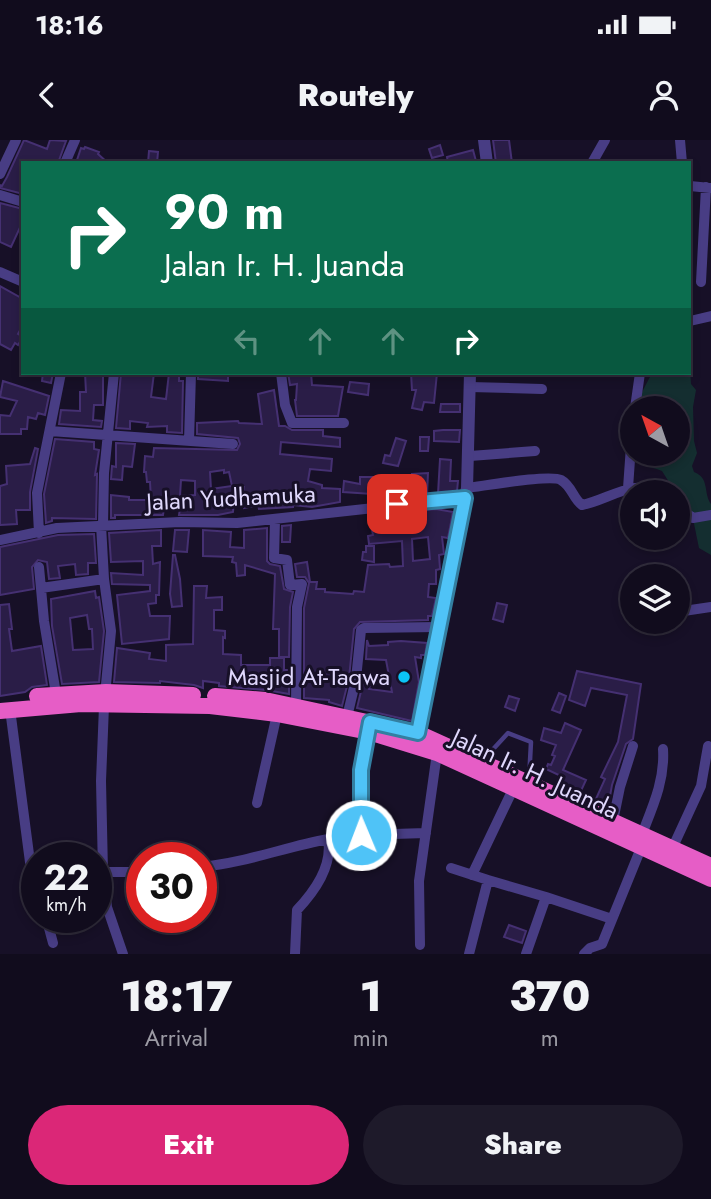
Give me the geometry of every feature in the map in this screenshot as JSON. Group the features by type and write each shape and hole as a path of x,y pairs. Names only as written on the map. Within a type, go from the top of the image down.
{"highway":[{"name":"Jalan Ir. H. Juanda","path":"3,707 56,694 277,714 418,733 482,761 520,783 641,841 711,879"},
{"name":"Jalan Ir. H. Juanda","path":"3,707 81,704 105,699 183,694 265,700 347,717 613,821 641,841 672,849 711,866"}],"street":[{"path":"0,174 4,158 16,140"},
{"path":"66,161 75,140"},
{"path":"484,140 487,161"},
{"path":"593,161 604,140"},
{"path":"680,140 682,161"},
{"path":"691,186 709,188 701,282"},
{"path":"0,195 21,201"},
{"path":"0,272 21,281"},
{"path":"691,321 711,316"},
{"path":"39,533 37,493 61,375"},
{"path":"102,842 101,781 111,631 104,579 102,525 114,375"},
{"path":"189,441 191,375"},
{"path":"281,375 285,405 292,424 344,423"},
{"path":"418,733 437,627 466,493 470,456 470,375"},
{"path":"637,396 640,375"},
{"path":"470,387 542,389"},
{"path":"50,431 233,444"},
{"path":"470,456 535,451"},
{"name":"Jalan Yudhamuka","path":"0,540 57,528 275,520 466,493 553,477 568,486 576,501 582,505 620,492"},
{"path":"690,516 693,518 711,515"},
{"path":"275,520 274,558 287,560 290,585 302,584 297,607 296,706"},
{"path":"39,567 56,694"},
{"path":"41,588 104,579"},
{"path":"690,610 711,607"},
{"path":"347,717 356,679 361,630 437,627"},
{"path":"3,707 27,842"},
{"path":"257,803 277,714"},
{"path":"361,835 361,770 369,727"},
{"path":"613,821 633,746"},
{"path":"672,849 701,786 708,746"},
{"path":"584,954 590,948 601,945 612,919 657,798 664,767 663,749"},
{"path":"420,945 419,881 437,753"},
{"path":"472,875 520,783"},
{"path":"217,865 328,839 361,835 426,834"},
{"path":"295,954 297,910 308,899 325,869 330,852 328,839"},
{"path":"451,868 612,919"},
{"path":"469,954 488,880"},
{"path":"526,954 546,897"},
{"path":"112,922 123,954"},
{"path":"50,933 53,943"}],"lane":[{"path":"482,761 508,733 531,743 520,783"}],"green space":[{"path":"651,375 690,375 691,384 696,390 693,407 697,453 692,466 704,482 711,504 711,555 699,548 690,507 690,480 668,480 662,471 648,466 690,466 690,396 641,396"}],"building":[{"path":"24,140 47,149 50,140 66,141 59,161 21,161 21,193 0,188"},
{"path":"493,140 509,140 512,161 496,161"},
{"path":"440,145 443,155 432,158 429,149"},
{"path":"85,147 99,152 106,161 77,161 81,148"},
{"path":"473,150 476,161 448,161 447,157"},
{"path":"149,151 158,152 157,161 148,161"},
{"path":"0,203 21,208 21,225 11,247 0,242"},
{"path":"0,286 21,298 21,329 18,334 21,340 18,345 15,343 11,350 0,344"},
{"path":"43,375 53,375 51,383 42,381"},
{"path":"85,375 103,375 103,405 94,405 93,420 102,421 101,427 59,424 61,410 80,411 80,392 86,392"},
{"path":"121,375 154,375 151,397 166,399 169,375 179,375 179,381 183,381 182,433 167,432 167,426 147,427 148,423 130,421 130,429 116,428"},
{"path":"198,375 228,375 228,381 198,379"},
{"path":"288,375 311,375 312,385 343,387 338,416 297,416 297,384 290,385"},
{"path":"411,375 437,375 434,403 424,402 422,410 412,408 416,390 412,390"},
{"path":"3,381 49,396 45,415 38,413 36,419 28,417 27,429 21,429 21,434 0,434 0,415 10,416 17,401 0,397"},
{"path":"350,382 369,384 368,395 348,392"},
{"path":"274,390 279,426 292,430 323,430 323,436 340,438 340,447 281,442 280,454 332,459 331,471 310,469 308,481 322,485 322,488 340,489 340,502 312,507 293,505 259,509 258,505 244,508 244,487 235,487 233,512 218,515 179,515 180,509 164,508 163,515 115,515 115,518 111,518 111,495 129,497 129,500 151,500 150,482 147,482 144,472 145,456 153,457 154,448 237,450 240,444 238,438 197,434 197,423 238,421 262,424 258,394","holes":["224,470 224,473 229,472 232,486 211,489 210,472","181,480 195,481 195,495 180,496"]},
{"path":"441,404 460,404 460,412 440,412"},
{"path":"460,430 459,442 434,441 434,431"},
{"path":"420,437 429,437 428,451 420,451"},
{"path":"396,438 406,441 398,466 383,463 385,455 390,456"},
{"path":"55,439 94,442 94,449 99,450 95,475 97,474 96,519 52,518 52,521 46,523 44,494"},
{"path":"116,443 135,444 132,467 123,466 122,480 111,479 112,466 116,467"},
{"path":"35,448 38,449 30,492 30,510 16,510 17,524 0,525 0,486 7,484 6,466 30,464"},
{"path":"440,459 451,460 450,481 458,481 457,491 438,494"},
{"path":"428,473 427,495 412,496 412,474"},
{"path":"360,477 373,477 372,494 343,492 344,481 360,484"},
{"path":"397,481 397,498 389,499 388,482"},
{"path":"425,510 453,512 448,538 442,537 444,554 439,555 440,569 436,570 436,584 429,584 428,597 436,598 432,616 428,616 428,620 360,622 354,629 349,678 342,706 329,700 304,698 304,608 309,583 305,577 297,577 295,564 307,562 310,582 317,582 316,589 353,594 354,591 364,592 368,565 403,566 402,541 369,544 368,536 373,535 371,524 402,519 401,513 425,514","holes":["428,537 430,559 413,561 412,539"]},
{"path":"291,525 290,542 282,542 282,526"},
{"path":"267,528 267,561 280,566 284,589 293,592 289,657 279,657 279,629 273,629 275,574 245,565 245,575 237,576 233,557 203,556 203,530 231,532 230,547 244,548 244,530"},
{"path":"161,530 161,546 152,546 153,564 160,562 159,595 156,595 156,603 148,604 150,616 170,616 169,639 122,644 117,595 150,591 150,585 112,584 111,573 143,575 143,561 111,562 109,533"},
{"path":"175,530 189,530 187,552 173,551"},
{"path":"94,534 96,563 88,563 88,574 76,575 75,564 58,566 60,578 49,579 47,562 38,560 32,567 34,589 0,595 0,547 58,535"},
{"path":"366,546 374,546 374,562 362,560"},
{"path":"173,555 180,579 182,606 172,607 170,594"},
{"path":"194,586 207,586 206,598 222,597 222,610 214,610 214,630 225,631 223,654 241,655 241,665 270,665 270,658 284,658 284,670 289,670 289,694 219,686 219,683 203,681 203,688 160,681 114,682 117,648 150,653 149,659 166,661 166,645 193,644"},
{"path":"95,591 96,598 99,597 104,631 99,682 62,684 52,626 51,599","holes":["87,615 89,629 92,629 93,649 73,650 70,618"]},
{"path":"497,603 507,605 503,622 493,619"},
{"path":"9,604 12,651 41,646 47,685 0,696 0,605"},
{"path":"367,640 369,646 401,641 427,643 425,655 421,655 421,658 415,657 419,682 412,721 357,708 363,683 370,685 369,689 392,692 386,660 366,659"},
{"path":"577,671 641,684 633,739 626,744 612,785 608,807 595,801 605,779 601,777 618,742 627,695 591,688 585,706 569,700"},
{"path":"559,693 566,696 560,713 552,710"},
{"path":"509,696 519,699 515,711 505,707"},
{"path":"565,723 581,730 563,770 586,780 580,793 560,784 563,777 546,769 555,756 552,755 556,745 541,740 544,728 561,733"},
{"path":"509,925 526,931 522,943 504,937"}],"place":[{"name":"Masjid At-Taqwa","path":"404,677"}],"route":[{"path":"361,835 361,770 370,722 418,733 437,627 465,498 397,504"}]}
